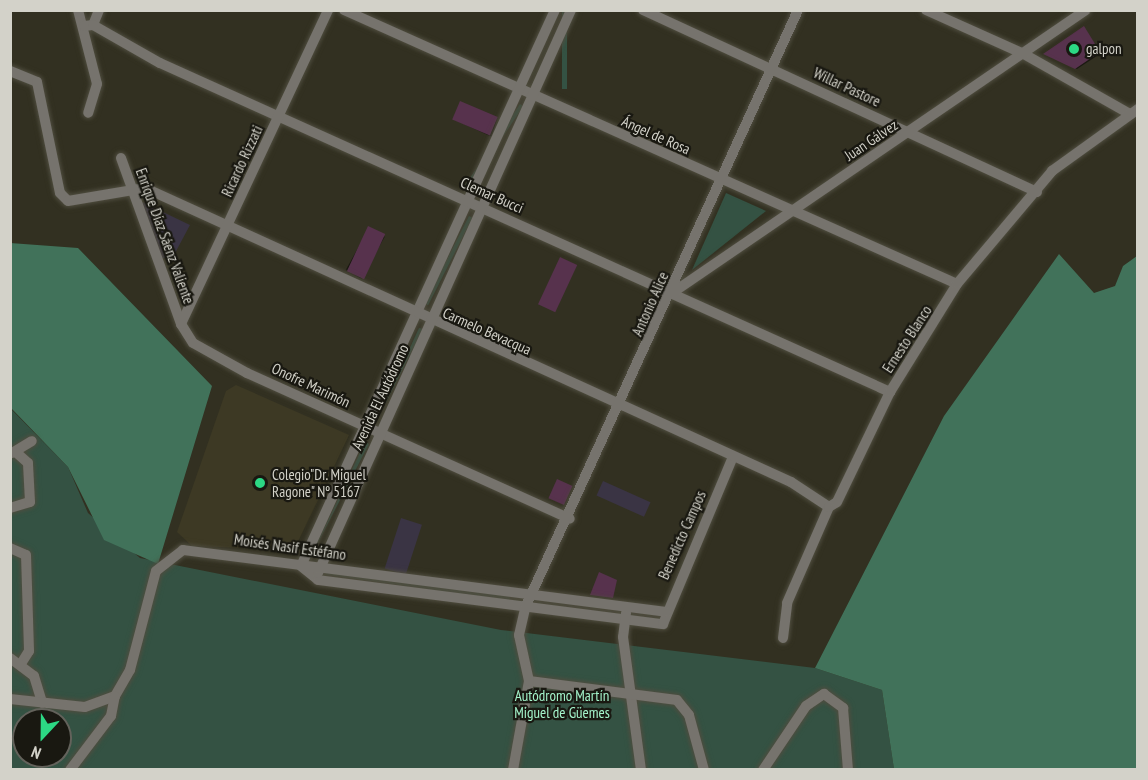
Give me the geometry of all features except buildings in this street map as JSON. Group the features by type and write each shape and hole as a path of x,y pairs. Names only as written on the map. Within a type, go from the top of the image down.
{"street":[{"path":"78,10 88,26 98,84 88,113"},
{"path":"88,26 99,10"},
{"name":"Ricardo Rizzati","path":"181,324 328,10"},
{"name":"Ángel de Rosa","path":"344,10 788,212 957,284"},
{"name":"Avenida El Autódromo","path":"301,566 367,428 555,10"},
{"name":"Avenida El Autódromo","path":"318,580 318,567 571,10"},
{"name":"Willar Pastore","path":"643,10 1037,192"},
{"name":"Antonio Alice","path":"525,608 535,594 570,519 798,10"},
{"path":"926,10 1024,54 1134,112"},
{"name":"Juan Gálvez","path":"671,293 1086,10"},
{"name":"Clemar Bucci","path":"88,26 279,117 890,392"},
{"path":"10,71 37,82 62,197 73,201 132,188"},
{"name":"Ernesto Blanco","path":"783,638 787,603 829,507 837,502 890,392 957,284 988,241 1037,192 1052,171 1134,112"},
{"name":"Enrique Díaz Sáenz Valiente","path":"121,158 181,324"},
{"name":"Carmelo Bevacqua","path":"132,188 145,188 227,228 621,406 732,459 791,482 829,507"},
{"name":"Onofre Marimón","path":"181,324 205,349 367,428 570,519"},
{"path":"10,508 30,502 28,463 14,453 32,441"},
{"name":"Benedicto Campos","path":"663,624 665,612 732,459"},
{"path":"10,548 26,555 29,651 21,664"},
{"name":"Moisés Nasif Estéfano","path":"70,770 111,716 115,696 129,670 152,580 165,560 190,549 301,566 665,612"},
{"path":"301,566 318,580"},
{"name":"Moisés Nasif Estéfano","path":"318,580 663,624"},
{"path":"627,607 625,619 630,694 641,770"},
{"path":"513,770 529,681 519,635 525,608"},
{"path":"10,658 34,676 42,703"},
{"path":"529,681 630,694 668,696 683,706 704,770"},
{"path":"763,770 806,706 824,694 843,708 848,770"},
{"path":"10,699 85,707 115,696"}],"shaded area":[{"path":"142,202 190,225 174,255 160,259"},
{"name":"Colegio\"Dr. Miguel Ragone\" Nº 5167","path":"236,385 349,435 294,550 192,546 177,532 226,391"},
{"path":"603,481 651,502 644,517 596,496"},
{"path":"401,518 422,525 406,575 385,568"}],"green space":[{"path":"562,11 567,11 567,89 562,89"},
{"path":"520,104 523,106 468,188 465,186"},
{"path":"726,193 766,211 692,270"},
{"path":"469,216 473,218 428,305 425,303"},
{"path":"10,243 78,248 212,386 158,564 104,540 68,467 11,408"},
{"path":"1059,254 1094,293 1115,286 1123,266 1137,256 1137,769 894,769 882,690 815,668 944,416"},
{"path":"419,328 423,329 377,420"},
{"name":"Autódromo Martín Miguel de Güemes","path":"10,408 68,467 88,513 140,558 501,630 815,668 882,690 894,769 11,769"},
{"path":"365,442 369,444 311,556"},
{"path":"324,569 510,595 509,601 323,574"}],"place":[{"name":"galpon","path":"1074,49"},
{"name":"Colegio\"Dr. Miguel Ragone\" Nº 5167","path":"260,483"}]}
